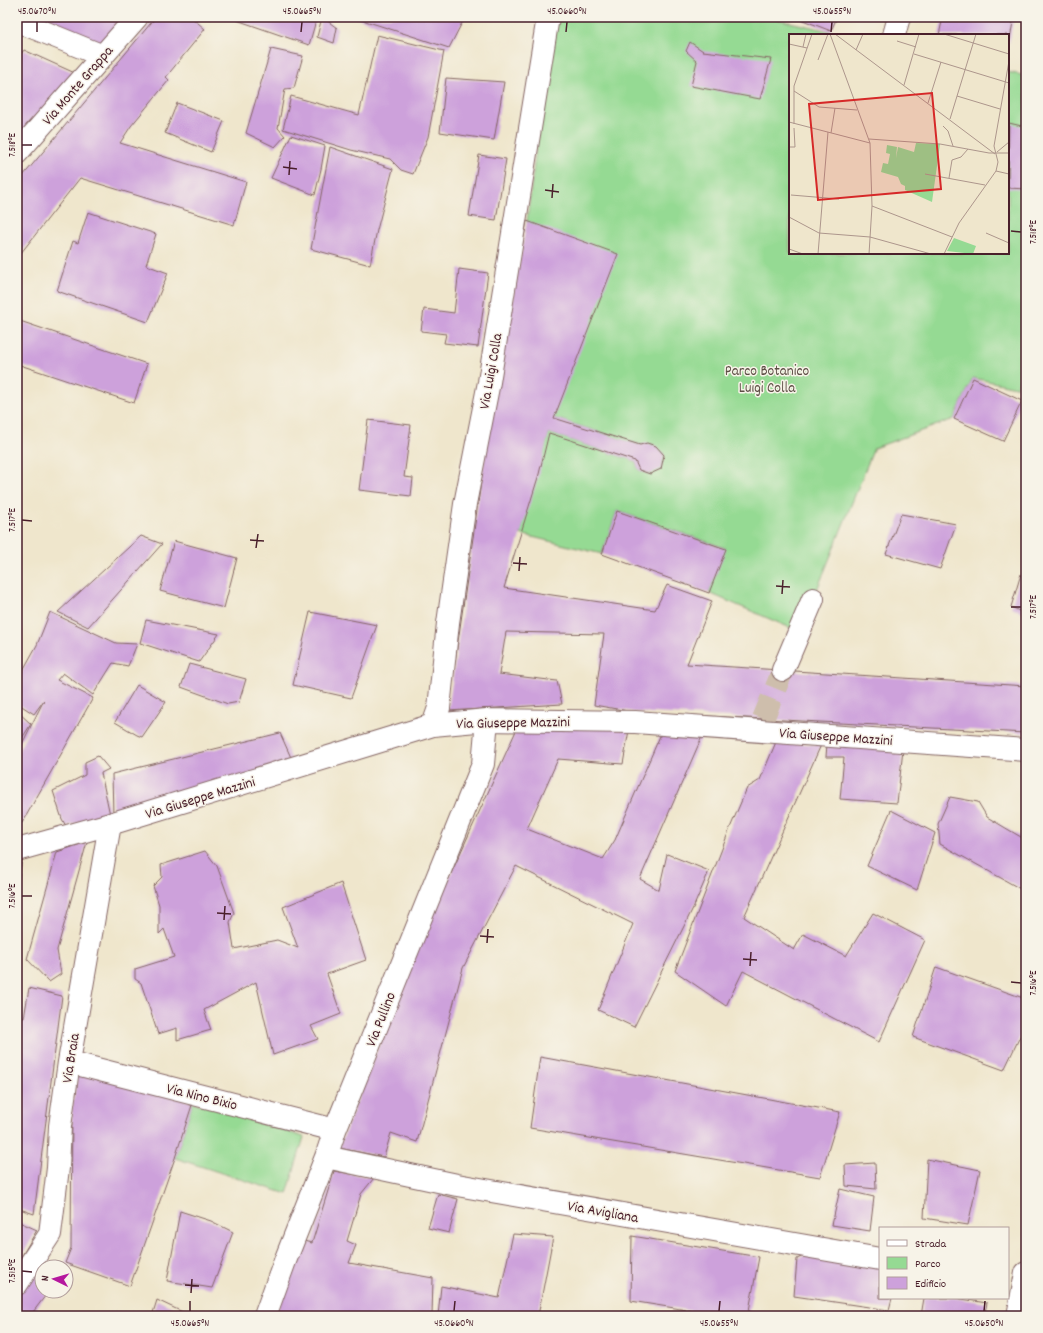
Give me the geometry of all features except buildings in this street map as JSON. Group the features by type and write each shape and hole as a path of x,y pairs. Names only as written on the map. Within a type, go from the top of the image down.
{"street":[{"name":"Via Monte Grappa","path":"17,154 137,17"},
{"name":"Via Luigi Colla","path":"433,725 439,708 448,623 465,504 489,382 548,17"},
{"path":"894,34 899,17"},
{"path":"17,21 103,56"},
{"path":"783,670 814,599"},
{"name":"Via Giuseppe Mazzini","path":"17,850 110,824 433,725 487,720 761,725 1026,750"},
{"name":"Via Pullino","path":"265,1316 335,1130 483,764 487,720"},
{"name":"Via Braia","path":"17,1284 50,1234 58,1168 60,1126 69,1062 110,824"},
{"name":"Via Nino Bixio","path":"69,1062 335,1130"},
{"name":"Via Avigliana","path":"326,1157 457,1185 879,1259"},
{"path":"1018,1316 1021,1281"}],"green space":[{"name":"Parco Botanico Luigi Colla","path":"552,17 768,17 842,34 789,34 789,254 1009,254 1009,72 1026,76 1026,368 1016,387 973,378 954,419 874,448 800,632 709,593 725,548 617,511 602,554 520,534 549,433 635,461 639,470 650,474 661,466 664,454 653,445 640,445 554,418 527,221"},
{"path":"193,1102 304,1137 287,1194 175,1158"}],"tunnel":[{"path":"763,719 783,670"}]}
